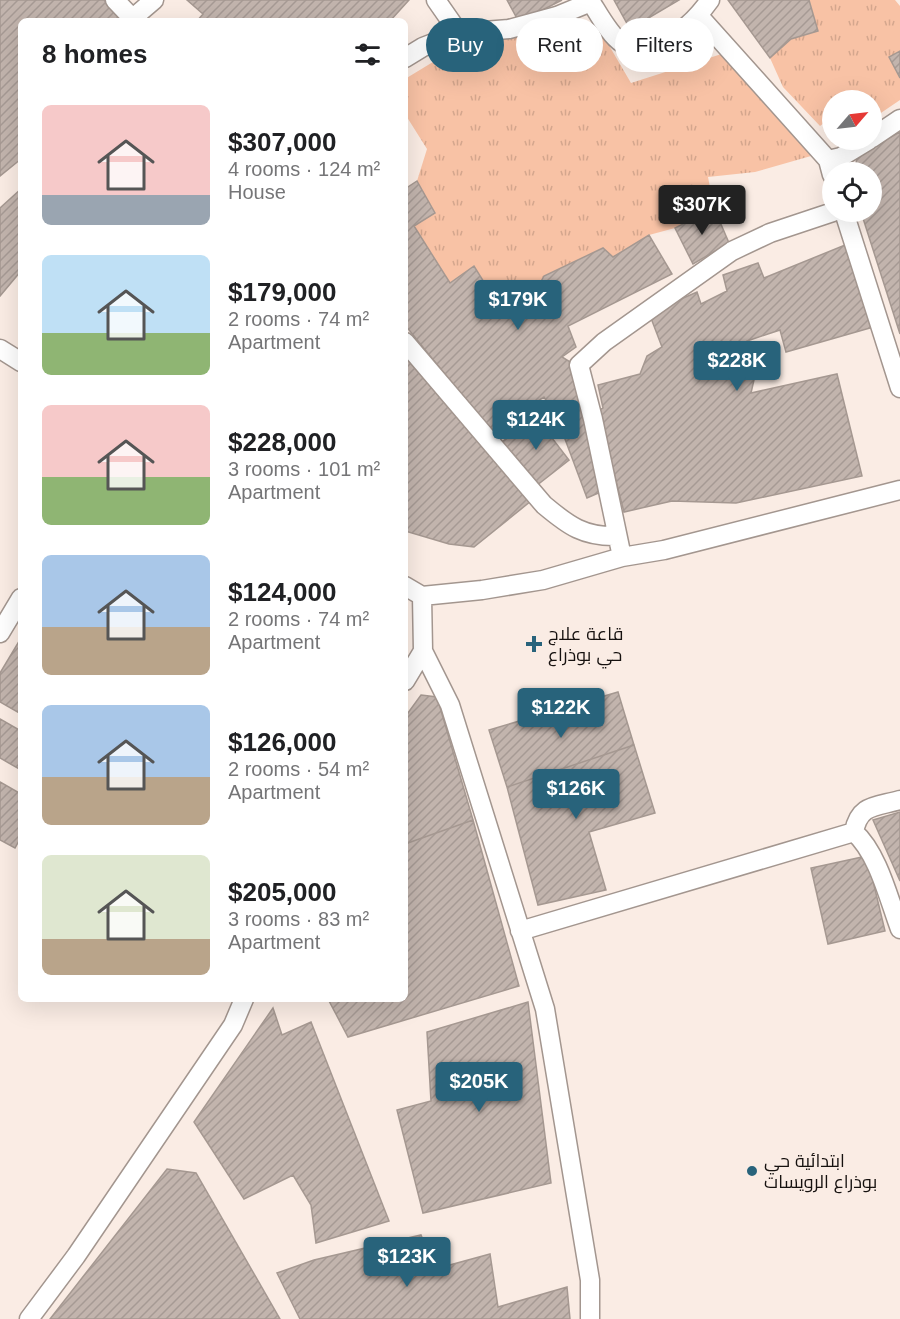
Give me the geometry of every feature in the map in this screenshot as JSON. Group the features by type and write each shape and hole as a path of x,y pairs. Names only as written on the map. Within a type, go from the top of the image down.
{"street":[{"path":"115,0 132,18"},
{"path":"136,18 154,0"},
{"path":"436,0 449,18"},
{"path":"504,29 557,16 590,1 615,37 623,44 654,44 678,33 699,16 710,0"},
{"path":"699,16 826,162"},
{"path":"408,56 426,46"},
{"path":"882,131 900,119"},
{"path":"836,162 852,150"},
{"path":"622,557 593,419 579,365 604,342 732,251 770,233 822,216"},
{"path":"847,222 900,388"},
{"path":"408,346 544,505 561,520 581,532 600,537 617,536"},
{"path":"0,350 18,360"},
{"path":"408,588 422,596 482,590 543,580 622,557 664,550 900,490"},
{"path":"422,596 423,651 450,705 545,1009 590,1280 590,1319"},
{"path":"0,633 18,603"},
{"path":"408,676 423,651"},
{"path":"854,832 856,820 861,812 900,800"},
{"path":"520,931 854,832"},
{"path":"854,832 861,838 872,856 900,929"},
{"path":"29,1319 76,1256 233,1025 243,1002"}],"green space":[{"path":"809,0 895,0 900,6 900,51 889,57 900,78 900,100 882,112 882,90 822,90 822,124 820,126 783,87 770,58 791,39 818,31"},
{"path":"516,34 516,72 603,72 603,35 615,56 615,72 625,72 631,83 665,72 714,72 714,56 734,50 807,140 811,156 755,172 708,177 714,208 675,228 649,235 613,257 603,248 544,276 527,307 521,297 500,308 474,266 450,283 414,226 434,213 417,181 427,149 408,119 408,77 426,66 426,72 504,72 504,38"}],"building":[{"path":"0,0 104,0 120,18 18,18 18,161 0,176"},
{"path":"187,0 409,0 393,18 200,18 203,14"},
{"path":"507,0 562,0 527,18 517,18"},
{"path":"614,0 679,0 649,18 624,18"},
{"path":"728,0 809,0 818,31 791,39 770,58"},
{"path":"900,51 900,78 889,57"},
{"path":"900,132 900,334 864,222 882,222 882,162 856,162 857,156 868,150 882,150 882,142"},
{"path":"417,181 435,213 414,226 450,283 474,266 500,308 522,297 527,307 544,276 603,248 613,257 649,235 672,274 568,326 576,347 562,357 575,365 603,491 587,498 559,423 544,397 491,431 408,329 408,187"},
{"path":"18,192 18,275 0,296 0,208"},
{"path":"714,208 729,243 693,264 675,228"},
{"path":"850,243 877,326 786,352 780,330 747,341 756,371 751,393 837,374 862,476 736,503 672,501 624,512 598,411 603,408 598,385 640,374 647,356 662,347 649,313 697,292 701,304 727,291 723,275 758,263 764,278"},
{"path":"408,358 531,501 474,547 449,544 408,532"},
{"path":"535,416 569,460 536,486 502,442"},
{"path":"18,643 18,712 0,702 0,673"},
{"path":"618,692 634,745 507,787 489,730"},
{"path":"421,695 437,697 473,820 408,843 408,713"},
{"path":"0,719 18,729 18,768 0,758"},
{"path":"634,745 655,813 589,832 606,890 538,905 507,787"},
{"path":"0,782 18,792 18,842 15,848 0,840"},
{"path":"900,812 900,881 873,820"},
{"path":"473,820 519,986 348,1037 330,1002 408,1002 408,843"},
{"path":"867,856 885,931 828,944 811,868"},
{"path":"528,1002 551,1183 423,1213 397,1110 431,1101 427,1032"},
{"path":"273,1008 282,1035 311,1022 389,1221 316,1243 311,1205 293,1175 244,1199 194,1122"},
{"path":"167,1169 196,1173 280,1319 50,1319"},
{"path":"421,1235 435,1269 490,1254 498,1307 567,1287 570,1319 300,1319 277,1273 314,1260"}],"place":[{"name":"قاعة علاج حي بوذراع","path":"534,644"},
{"name":"ابتدائية حي بوذراع الرويسات","path":"752,1171"}]}
